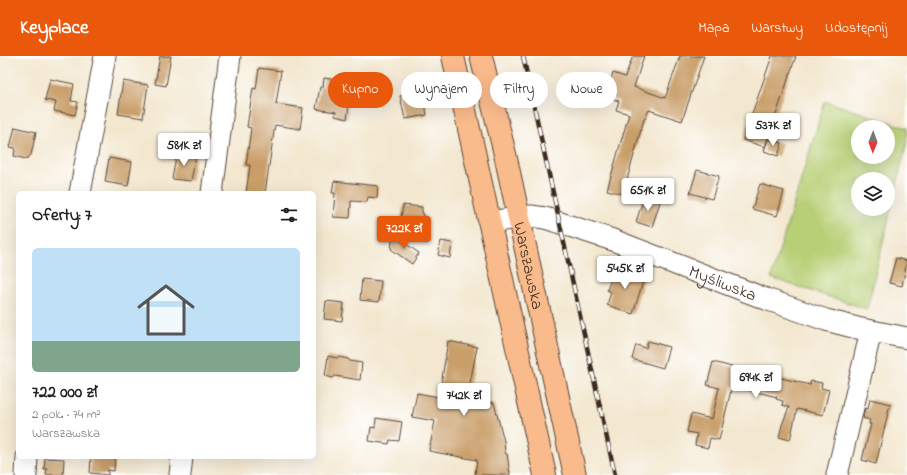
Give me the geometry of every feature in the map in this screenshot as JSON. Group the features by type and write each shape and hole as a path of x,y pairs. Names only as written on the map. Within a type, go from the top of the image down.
{"main road":[{"name":"Warszawska","path":"453,56 545,475"},
{"name":"Warszawska","path":"481,56 505,154 575,475"}],"street":[{"path":"80,191 105,56"},
{"path":"212,191 230,56"},
{"name":"Myśliwska","path":"489,222 531,216 545,218 613,240 790,308 826,320 907,338"},
{"path":"837,475 871,331"},
{"path":"26,475 27,459"},
{"path":"180,475 182,459"}],"green space":[{"path":"825,101 883,120 851,120 851,164 895,164 895,124 907,128 907,142 895,192 895,172 851,172 851,216 889,216 867,309 771,278"}],"building":[{"path":"160,56 171,56 166,86 155,84"},
{"path":"633,56 644,56 634,87 665,98 680,56 704,56 682,121 649,110 644,119 623,194 607,190 629,114 616,110 619,101 617,100 617,74 625,77"},
{"path":"772,56 796,56 765,147 743,140"},
{"path":"259,68 281,71 276,104 303,108 300,129 275,125 265,191 246,191 250,165 246,165 251,128 247,127 253,88 256,89"},
{"path":"324,78 328,79 328,108 349,108 347,119 335,116 336,112 316,109 320,87 323,87"},
{"path":"50,79 74,84 71,101 78,102 75,115 54,111 56,102 45,100"},
{"path":"123,81 148,85 143,118 118,114"},
{"path":"403,108 426,108 427,115 405,119"},
{"path":"15,127 36,132 31,155 26,159 14,156 15,148 10,147"},
{"path":"768,139 782,143 778,156 764,151"},
{"path":"177,152 196,155 191,181 172,179"},
{"path":"109,158 132,162 128,186 105,182"},
{"path":"697,170 719,176 712,199 690,193"},
{"path":"334,181 378,186 377,198 368,197 367,202 351,201 350,218 333,217 335,193 332,193"},
{"path":"760,184 784,191 777,216 752,209"},
{"path":"644,197 660,202 652,227 636,222"},
{"path":"403,205 422,207 422,212 426,219 425,223 416,234 399,232"},
{"path":"393,235 419,253 412,264 391,249"},
{"path":"441,241 452,243 450,258 438,255"},
{"path":"896,258 907,261 902,286 889,283"},
{"path":"620,267 645,275 633,314 607,305 611,292 607,290 611,279 616,280"},
{"path":"362,279 381,281 379,302 360,300"},
{"path":"326,301 344,303 342,321 324,319"},
{"path":"448,341 477,347 467,399 494,403 504,441 505,453 507,454 510,475 475,475 477,460 429,451 435,421 412,417 417,393 439,397"},
{"path":"648,341 669,347 663,368 632,359 636,345 646,348"},
{"path":"328,356 339,357 362,363 360,380 325,376"},
{"path":"713,362 751,372 751,369 770,373 769,375 810,385 811,381 822,383 821,388 829,390 823,415 797,409 790,440 779,437 789,407 782,405 783,401 776,399 777,397 732,386 719,440 710,438 708,448 695,445 697,434 687,432 691,414 712,419 719,388 707,385"},
{"path":"870,399 890,404 876,464 862,460 871,424 869,424 870,420 863,418 865,408 868,409"},
{"path":"376,418 402,422 399,441 390,440 389,444 369,441 371,427 375,428"},
{"path":"45,459 64,459 63,475 46,475 47,469 44,469"},
{"path":"91,459 115,459 114,471 108,470 108,475 90,473"}],"railway":[{"path":"523,56 615,475"}]}
